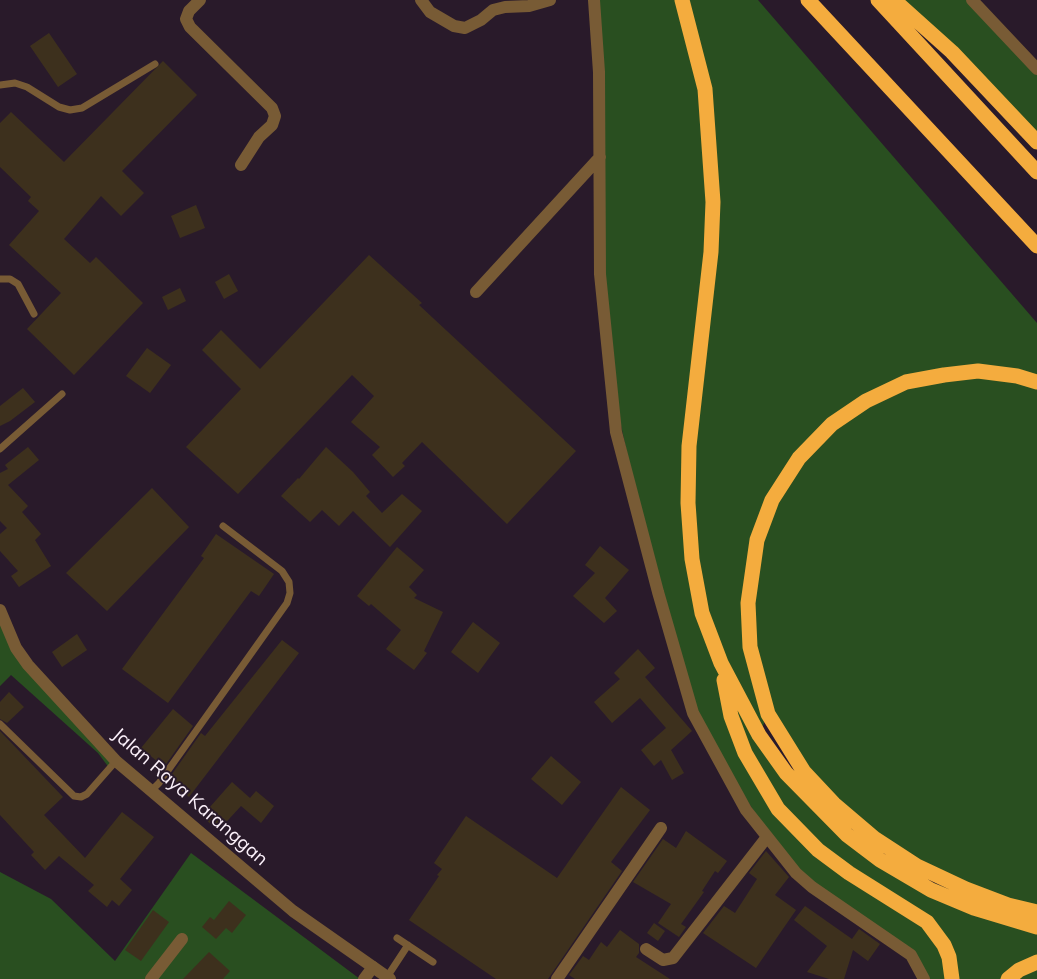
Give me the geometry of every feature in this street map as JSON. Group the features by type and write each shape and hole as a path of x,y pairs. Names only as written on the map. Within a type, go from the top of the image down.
{"highway":[{"path":"682,0 705,89 713,202 711,252 689,446 688,503 692,559 702,613 721,663 759,735 786,774 847,835 880,860 931,890 974,908 1037,927"},
{"path":"808,0 1037,246"},
{"path":"878,0 1037,172"},
{"path":"894,0 952,52 1037,142"},
{"path":"1037,382 1017,376 978,371 944,374 906,382 866,401 832,424 799,458 772,500 757,540 748,603 750,647 768,714 804,772 834,804 874,838 916,866 966,889 1008,905 1037,912"},
{"path":"721,663 731,716 745,752 778,809 818,850 849,873 927,922 944,945 952,979"},
{"path":"1008,979 1019,970 1037,962"}],"street":[{"path":"200,0 190,11 186,20 190,27 272,108 275,116 272,125 260,137 241,165"},
{"path":"421,0 430,12 454,26 465,28 481,20 493,10 505,7 529,6 550,0"},
{"path":"594,0 599,72 600,274 616,432 658,592 693,713 746,810 796,873 812,887 912,955 924,979"},
{"path":"972,0 1037,68"},
{"path":"476,292 600,157"},
{"name":"Jalan Raya Karanggan","path":"0,610 16,648 28,665 116,761 293,911 388,978"},
{"path":"557,979 661,828"},
{"path":"646,949 662,960 674,958 767,837"},
{"path":"151,979 182,939"},
{"path":"364,979 373,967"}],"lane":[{"path":"0,85 15,83 27,87 59,107 70,110 82,108 155,64"},
{"path":"0,279 10,279 18,284 34,314"},
{"path":"0,449 62,394"},
{"path":"151,791 159,783 287,603 290,593 289,582 282,570 223,526"},
{"path":"0,724 74,796 81,797 87,794 116,761"},
{"path":"398,938 433,962"},
{"path":"388,978 408,945"}],"green space":[{"path":"594,0 758,0 1037,323 1037,912 966,889 834,804 768,714 759,735 880,860 1037,927 1037,979 924,979 911,955 839,905 781,855 693,713 658,592 610,376"},
{"path":"894,0 972,0 1037,69 1037,142"},
{"path":"0,610 16,648 116,761 110,769 98,753 11,675 0,686"},
{"path":"191,853 360,979 0,979 0,872 51,899 115,961"}],"building":[{"path":"49,33 77,74 58,87 30,46"},
{"path":"163,61 197,95 122,171 144,193 121,216 101,196 64,239 90,263 96,257 143,303 74,375 27,329 61,293 9,245 39,211 28,201 31,197 0,167 0,123 11,112 64,162"},
{"path":"196,205 205,228 180,238 171,216"},
{"path":"369,255 422,303 419,305 576,451 507,524 422,442 402,463 405,466 393,477 372,455 380,447 351,422 374,396 352,375 238,494 186,447 241,389 202,350 221,330 260,369"},
{"path":"229,274 238,291 224,299 215,282"},
{"path":"180,288 186,301 168,310 162,297"},
{"path":"147,348 171,365 150,393 126,376"},
{"path":"23,388 35,402 10,421 0,426 0,406"},
{"path":"28,447 39,460 8,485 28,506 22,512 41,534 35,540 51,566 19,587 11,576 18,571 0,551 0,534 7,528 0,521 0,473 8,469 5,465"},
{"path":"326,447 353,472 370,492 366,496 382,513 402,494 422,511 390,547 353,511 339,526 322,510 310,522 281,496 299,479"},
{"path":"152,488 189,527 107,611 66,573"},
{"path":"216,534 274,574 259,596 251,591 168,703 122,669 204,558 201,556"},
{"path":"600,546 629,570 605,598 617,611 604,623 573,596 595,573 585,565"},
{"path":"397,547 424,570 409,587 417,595 414,598 443,612 424,651 427,653 414,670 386,649 401,630 371,604 369,606 357,596"},
{"path":"473,622 500,643 478,673 451,652"},
{"path":"77,634 87,650 62,667 52,652"},
{"path":"282,640 299,653 189,797 170,781 174,775 172,774 201,733 205,736"},
{"path":"638,649 655,668 645,677 692,731 671,750 684,773 672,780 661,760 654,766 641,750 666,728 640,698 612,723 594,702 620,679 614,673"},
{"path":"9,692 24,707 7,723 0,719 0,702"},
{"path":"173,709 193,726 164,767 141,748"},
{"path":"0,731 63,797 44,815 85,858 122,812 154,837 120,879 132,890 119,906 112,900 107,907 88,891 94,885 59,856 45,870 31,855 34,852 0,815"},
{"path":"551,756 581,782 562,805 531,779"},
{"path":"232,782 250,798 256,791 274,806 261,823 241,806 218,831 202,816"},
{"path":"621,787 650,810 611,862 622,871 548,979 496,979 409,920 439,876 437,875 442,869 434,863 466,816 557,878"},
{"path":"686,831 727,861 718,873 715,871 702,891 704,892 681,924 686,927 679,937 658,923 671,904 633,882 663,839 676,848"},
{"path":"766,851 789,877 775,895 796,910 756,968 703,933 724,906 735,913 757,879 749,873"},
{"path":"229,901 246,915 232,933 226,928 216,939 202,927 210,917 214,920"},
{"path":"805,906 852,939 859,929 880,944 868,961 853,950 844,979 829,979 807,972 827,946 794,920"},
{"path":"153,910 169,922 141,961 125,950"},
{"path":"654,923 665,931 658,941 647,933"},
{"path":"620,930 639,944 639,953 636,957 670,979 575,979 569,975 583,956 589,960 601,942 607,947"},
{"path":"209,952 230,971 223,979 183,979"}]}
